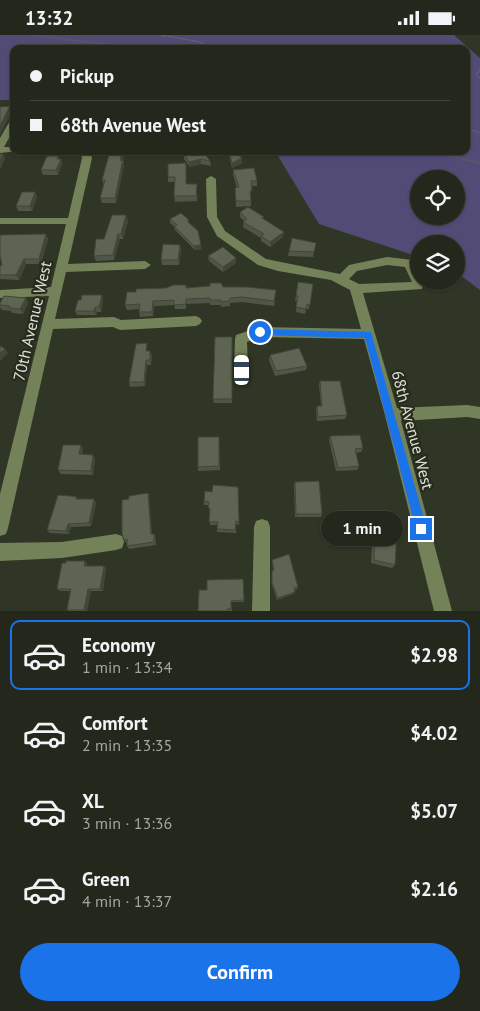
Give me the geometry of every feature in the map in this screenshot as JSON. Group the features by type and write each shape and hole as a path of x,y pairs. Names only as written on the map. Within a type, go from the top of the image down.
{"street":[{"path":"0,146 10,128"},
{"name":"70th Avenue West","path":"0,528 2,507 48,324 88,157 87,155"},
{"path":"211,179 212,217 221,233 262,262 278,267 333,276 351,286 418,286 418,279 409,263 387,261 353,268 351,286"},
{"path":"0,221 72,221"},
{"path":"0,228 42,226 53,222"},
{"path":"61,268 144,265"},
{"name":"68th Avenue West","path":"351,286 392,415 443,611"},
{"path":"0,294 55,291"},
{"path":"48,324 114,322 120,325 196,321"},
{"path":"242,370 241,339 260,332 368,335"},
{"path":"392,415 466,411 480,413"},
{"path":"261,611 262,527"},
{"path":"0,552 62,550 116,542"}],"path":[{"path":"161,35 200,42 205,45"},
{"path":"480,69 476,75 480,78"}],"shaded area":[{"path":"0,35 454,35 465,45 10,45 10,100 0,100"},
{"path":"470,49 480,58 480,290 465,279 465,235 410,235 410,254 319,224 277,155 470,155"}],"building":[{"path":"10,106 0,126 0,107"},
{"path":"109,155 121,155 120,161 123,159 115,198 100,198 105,180 102,180"},
{"path":"185,155 206,155 210,161 201,159 189,162"},
{"path":"230,155 238,155 242,158 232,163"},
{"path":"47,156 58,156 57,159 61,159 56,170 41,170"},
{"path":"186,163 186,184 197,184 196,196 174,196 175,177 168,177 168,164"},
{"path":"254,168 257,181 251,181 251,201 236,201 235,188 239,187 233,170"},
{"path":"22,192 35,192 30,206 16,206"},
{"path":"248,207 284,232 270,242 261,236 264,234 243,222 247,219 240,212"},
{"path":"181,213 198,231 201,245 194,246 174,226 177,225 170,219"},
{"path":"112,215 126,215 121,234 118,234 113,255 94,256 96,239 104,239"},
{"path":"46,234 39,259 24,259 16,275 0,275 0,265 2,266 0,235"},
{"path":"292,238 316,243 314,252 289,251"},
{"path":"163,244 180,245 178,260 161,260"},
{"path":"223,247 236,258 223,267 208,256"},
{"path":"298,282 313,284 310,305 307,304 306,309 296,307"},
{"path":"210,283 221,283 223,287 276,290 274,301 242,297 230,298 230,301 221,302 221,300 210,300 210,298 186,299 186,304 174,305 174,300 153,301 152,312 139,312 140,304 125,305 127,292 136,292 136,289 166,288 174,285 186,285 186,288 210,286"},
{"path":"82,295 102,295 99,307 95,307 94,311 75,311 78,300 81,300"},
{"path":"4,296 26,298 20,309 9,308 10,306 0,305"},
{"path":"215,337 232,337 232,399 213,399"},
{"path":"147,343 146,351 150,351 150,360 146,360 144,382 129,382 136,344"},
{"path":"0,346 5,349 0,353"},
{"path":"299,348 307,366 276,371 270,355"},
{"path":"320,381 340,381 347,415 318,417 317,406 322,406"},
{"path":"360,435 363,448 355,449 359,466 338,468 330,436"},
{"path":"198,437 219,437 219,466 198,467"},
{"path":"63,445 81,445 79,454 93,455 91,471 58,470"},
{"path":"319,481 322,514 296,514 295,482"},
{"path":"213,485 238,487 239,522 236,521 235,530 217,529 218,522 209,522 210,508 208,508 209,502 204,501 205,491 212,492"},
{"path":"148,493 151,534 154,534 154,542 127,546 127,539 124,540 122,534 122,500 129,499 129,496"},
{"path":"58,495 77,497 76,499 94,499 89,523 68,524 66,531 47,530"},
{"path":"375,525 397,529 395,565 374,560"},
{"path":"289,554 298,587 294,588 295,592 278,598 272,583 272,571 274,570 272,560"},
{"path":"66,561 85,561 84,566 104,566 100,589 88,589 84,610 67,610 71,589 57,589 62,563 66,563"},
{"path":"243,579 244,600 231,601 231,609 227,609 227,611 198,611 199,590 207,590 207,580"}],"waterway":[{"path":"34,35 110,45"},
{"path":"448,155 480,163"}],"route":[{"path":"260,332 368,335 392,415 421,529"}]}
